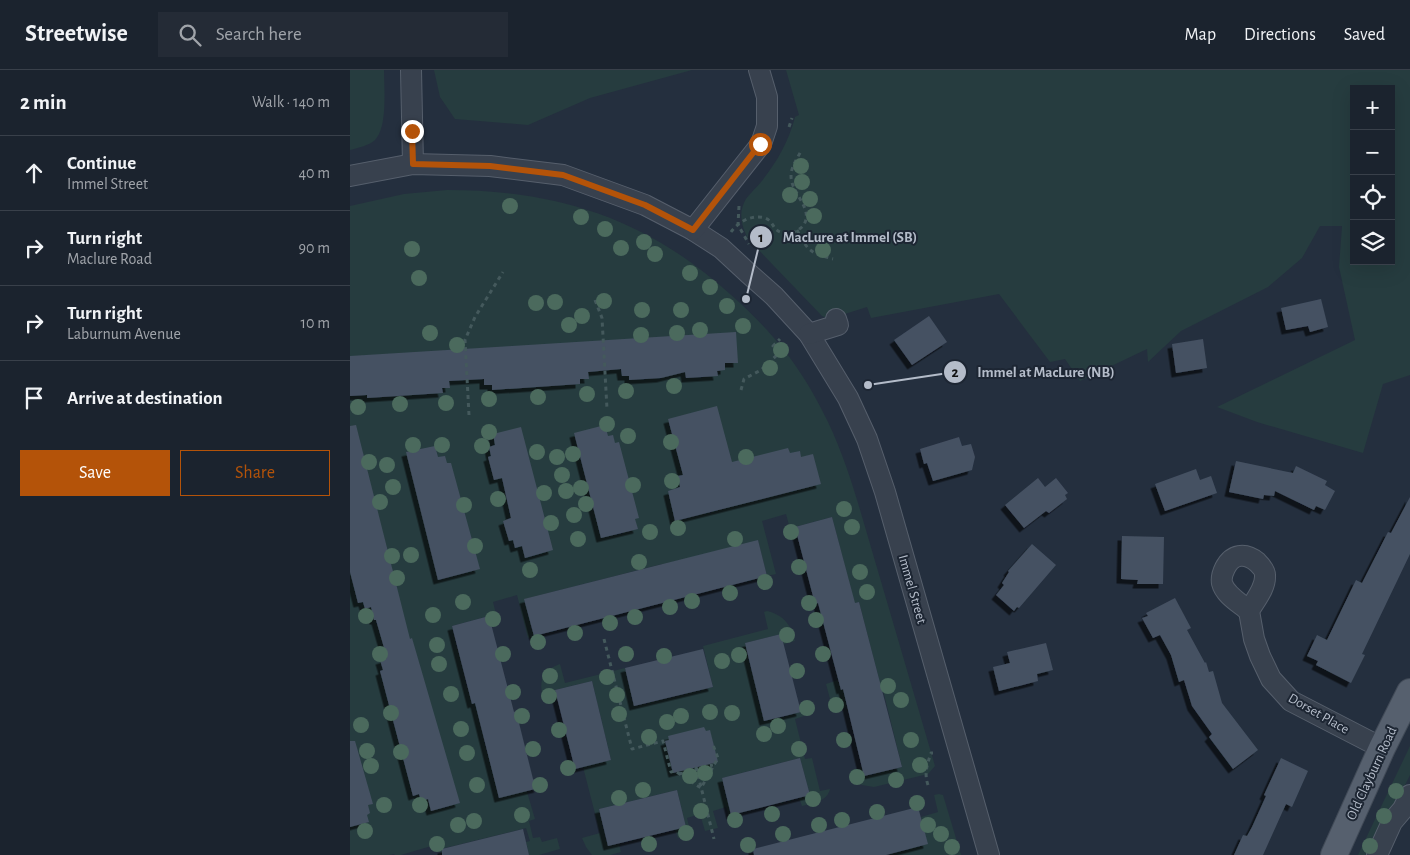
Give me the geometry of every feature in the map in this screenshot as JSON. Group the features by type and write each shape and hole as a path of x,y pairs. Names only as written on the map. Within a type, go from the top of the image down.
{"main road":[{"name":"Old Clayburn Road","path":"1334,855 1382,748 1410,692"}],"street":[{"path":"411,70 413,164"},
{"path":"693,230 760,144 767,126 767,97 760,70"},
{"name":"Immel Street","path":"350,176 413,164 490,166 563,175 645,205 693,230 721,248 774,296 809,334 848,398 867,439 885,492 990,855"},
{"path":"809,334 838,325 836,319"},
{"name":"Dorset Place","path":"1249,610 1254,639 1260,656 1271,679 1291,701 1382,748"},
{"path":"1377,855 1392,822 1403,809 1410,794"}],"path":[{"path":"789,127 792,118"},
{"path":"736,226 752,217 765,218 779,232 792,233 798,230 806,220 806,212 793,187 791,175 801,151"},
{"path":"740,204 736,226 750,246"},
{"path":"798,230 804,243 812,253 833,259"},
{"path":"469,415 465,340 475,317 503,272"},
{"path":"595,300 602,318 607,409"},
{"path":"741,390 744,379 761,370 779,353 773,346 780,339"},
{"path":"604,639 632,748 663,740 671,772 675,771 701,788"},
{"path":"701,788 718,758 714,745"},
{"path":"928,785 925,775 926,766 933,752"},
{"path":"680,774 696,768 714,765"},
{"path":"696,768 714,839"}],"green space":[{"path":"350,70 384,70 385,96 384,117 379,134 370,143 350,150"},
{"path":"434,70 692,70 590,98 528,125 455,119 440,97"},
{"path":"786,70 1410,70 1410,375 1383,384 1363,453 1257,422 1217,407 1355,340 1339,267 1342,226 1320,226 1302,258 1268,287 1181,331 1148,362 1147,349 1080,381 1065,359 1050,362 999,294 871,318 867,307 829,319 822,316 749,240 742,222 741,212 745,200 761,182 777,159 786,143 795,117 799,115"},
{"path":"447,190 488,191 563,203 599,214 633,228 666,246 699,268 730,294 774,338 797,368 818,403 828,422 848,473 860,508 935,766 928,774 874,787 862,785 854,778 851,770 862,768 865,776 902,767 883,690 845,699 847,707 833,710 826,684 838,680 841,690 879,679 859,602 821,612 823,622 812,625 809,615 826,610 824,603 807,607 804,597 812,595 815,604 852,594 832,517 795,527 797,535 792,536 786,514 762,521 776,574 767,576 758,540 670,592 662,564 525,599 534,636 528,638 517,595 493,602 496,614 452,626 472,703 499,697 535,819 529,821 533,838 540,837 542,842 557,838 560,849 539,855 529,855 526,842 530,841 526,828 445,848 446,855 442,855 438,844 401,855 350,855 350,206 404,194"},
{"path":"767,611 778,615 786,622 795,641 784,644 781,634 745,643 764,721 803,711 804,716 795,719 805,759 812,758 820,791 830,789 826,797 802,806 799,798 810,795 800,758 722,778 731,815 741,813 743,821 731,824 726,807 713,811 718,828 705,831 700,814 687,818 691,835 678,838 675,829 686,827 677,790 599,809 608,846 619,844 621,852 610,855 592,855 582,838 600,833 583,767 611,760 592,681 555,690 557,699 544,702 541,684 544,674 560,664 565,683 625,668 635,706 713,687 703,646 768,629 764,612"},
{"path":"1410,746 1410,775 1370,855 1358,855"},
{"path":"934,795 943,795 961,855 886,855 927,844 921,817 938,812"}],"building":[{"path":"1321,299 1328,327 1310,332 1308,326 1286,330 1281,308"},
{"path":"929,316 947,342 912,365 894,340"},
{"path":"736,332 738,363 725,363 725,370 717,371 718,376 686,378 685,372 661,378 629,380 629,376 622,376 621,369 588,372 589,379 580,379 580,384 492,390 492,385 484,385 484,379 449,381 450,388 442,388 443,393 367,398 367,395 350,396 350,356"},
{"path":"1203,339 1207,368 1176,373 1172,344"},
{"path":"717,406 732,462 788,448 790,453 800,451 801,457 813,454 821,484 675,521 668,491 680,487 678,476 683,475 668,419"},
{"path":"356,425 410,639 412,638 460,803 431,811 428,799 421,801 419,794 413,796 380,671 383,670 380,660 387,658 371,607 365,609 363,602 358,603 350,572 350,426"},
{"path":"605,425 608,436 613,435 615,443 619,442 639,518 635,519 638,529 601,538 574,433"},
{"path":"521,427 553,550 525,558 522,546 515,548 513,540 509,541 503,521 511,518 502,478 494,480 488,457 491,456 489,447 495,445 493,434"},
{"path":"959,437 962,446 971,444 975,457 972,470 933,481 927,463 924,464 920,449"},
{"path":"435,446 438,457 445,456 447,463 451,463 480,569 438,580 406,452"},
{"path":"1236,461 1293,473 1296,466 1327,481 1325,485 1335,491 1325,510 1316,506 1314,510 1275,491 1274,496 1264,495 1263,499 1229,492"},
{"path":"1196,469 1200,480 1211,476 1217,493 1165,511 1155,484"},
{"path":"1038,478 1045,487 1056,478 1068,493 1065,495 1067,499 1049,513 1046,511 1024,528 1005,505"},
{"path":"1410,497 1410,554 1362,654 1365,655 1351,683 1316,665 1318,661 1307,656 1317,635 1327,640 1356,580 1362,583 1388,532 1391,533"},
{"path":"832,517 855,603 859,602 902,767 864,776 843,689 841,690 818,603 815,604 795,527"},
{"path":"1122,536 1164,537 1163,584 1137,584 1138,580 1121,579"},
{"path":"758,540 767,576 534,636 524,599"},
{"path":"1032,544 1056,565 1019,608 1017,607 1014,611 996,595 1004,585 1002,583 1008,571"},
{"path":"1175,598 1191,628 1187,630 1206,662 1209,672 1213,671 1222,703 1258,750 1233,769 1209,737 1212,734 1192,706 1184,680 1179,682 1171,655 1160,635 1153,638 1142,618 1148,616 1146,613"},
{"path":"489,616 533,779 539,788 499,798 475,703 472,704 452,626"},
{"path":"781,634 801,712 764,721 745,643"},
{"path":"1046,643 1053,670 1037,674 1038,681 999,691 993,667 1010,663 1007,652"},
{"path":"703,649 713,687 634,706 625,668"},
{"path":"592,681 611,760 575,769 555,690"},
{"path":"704,727 706,731 710,730 718,762 673,773 665,741 669,740 668,736"},
{"path":"350,741 355,741 373,804 368,805 370,813 367,815 369,822 350,827"},
{"path":"800,758 810,795 731,815 722,778"},
{"path":"1281,758 1308,771 1292,807 1286,804 1263,855 1234,855 1243,835 1247,836 1252,827"},
{"path":"677,790 686,827 608,846 599,809"},
{"path":"918,807 928,844 886,855 754,855 753,849"},
{"path":"523,829 529,855 442,855 442,849"}],"place":[{"name":"MacLure at Immel (SB)","path":"746,299"},
{"name":"Immel at MacLure (NB)","path":"868,385"}],"route":[{"path":"412,131 413,164 490,166 563,175 645,205 693,230 716,203 760,144"}]}
